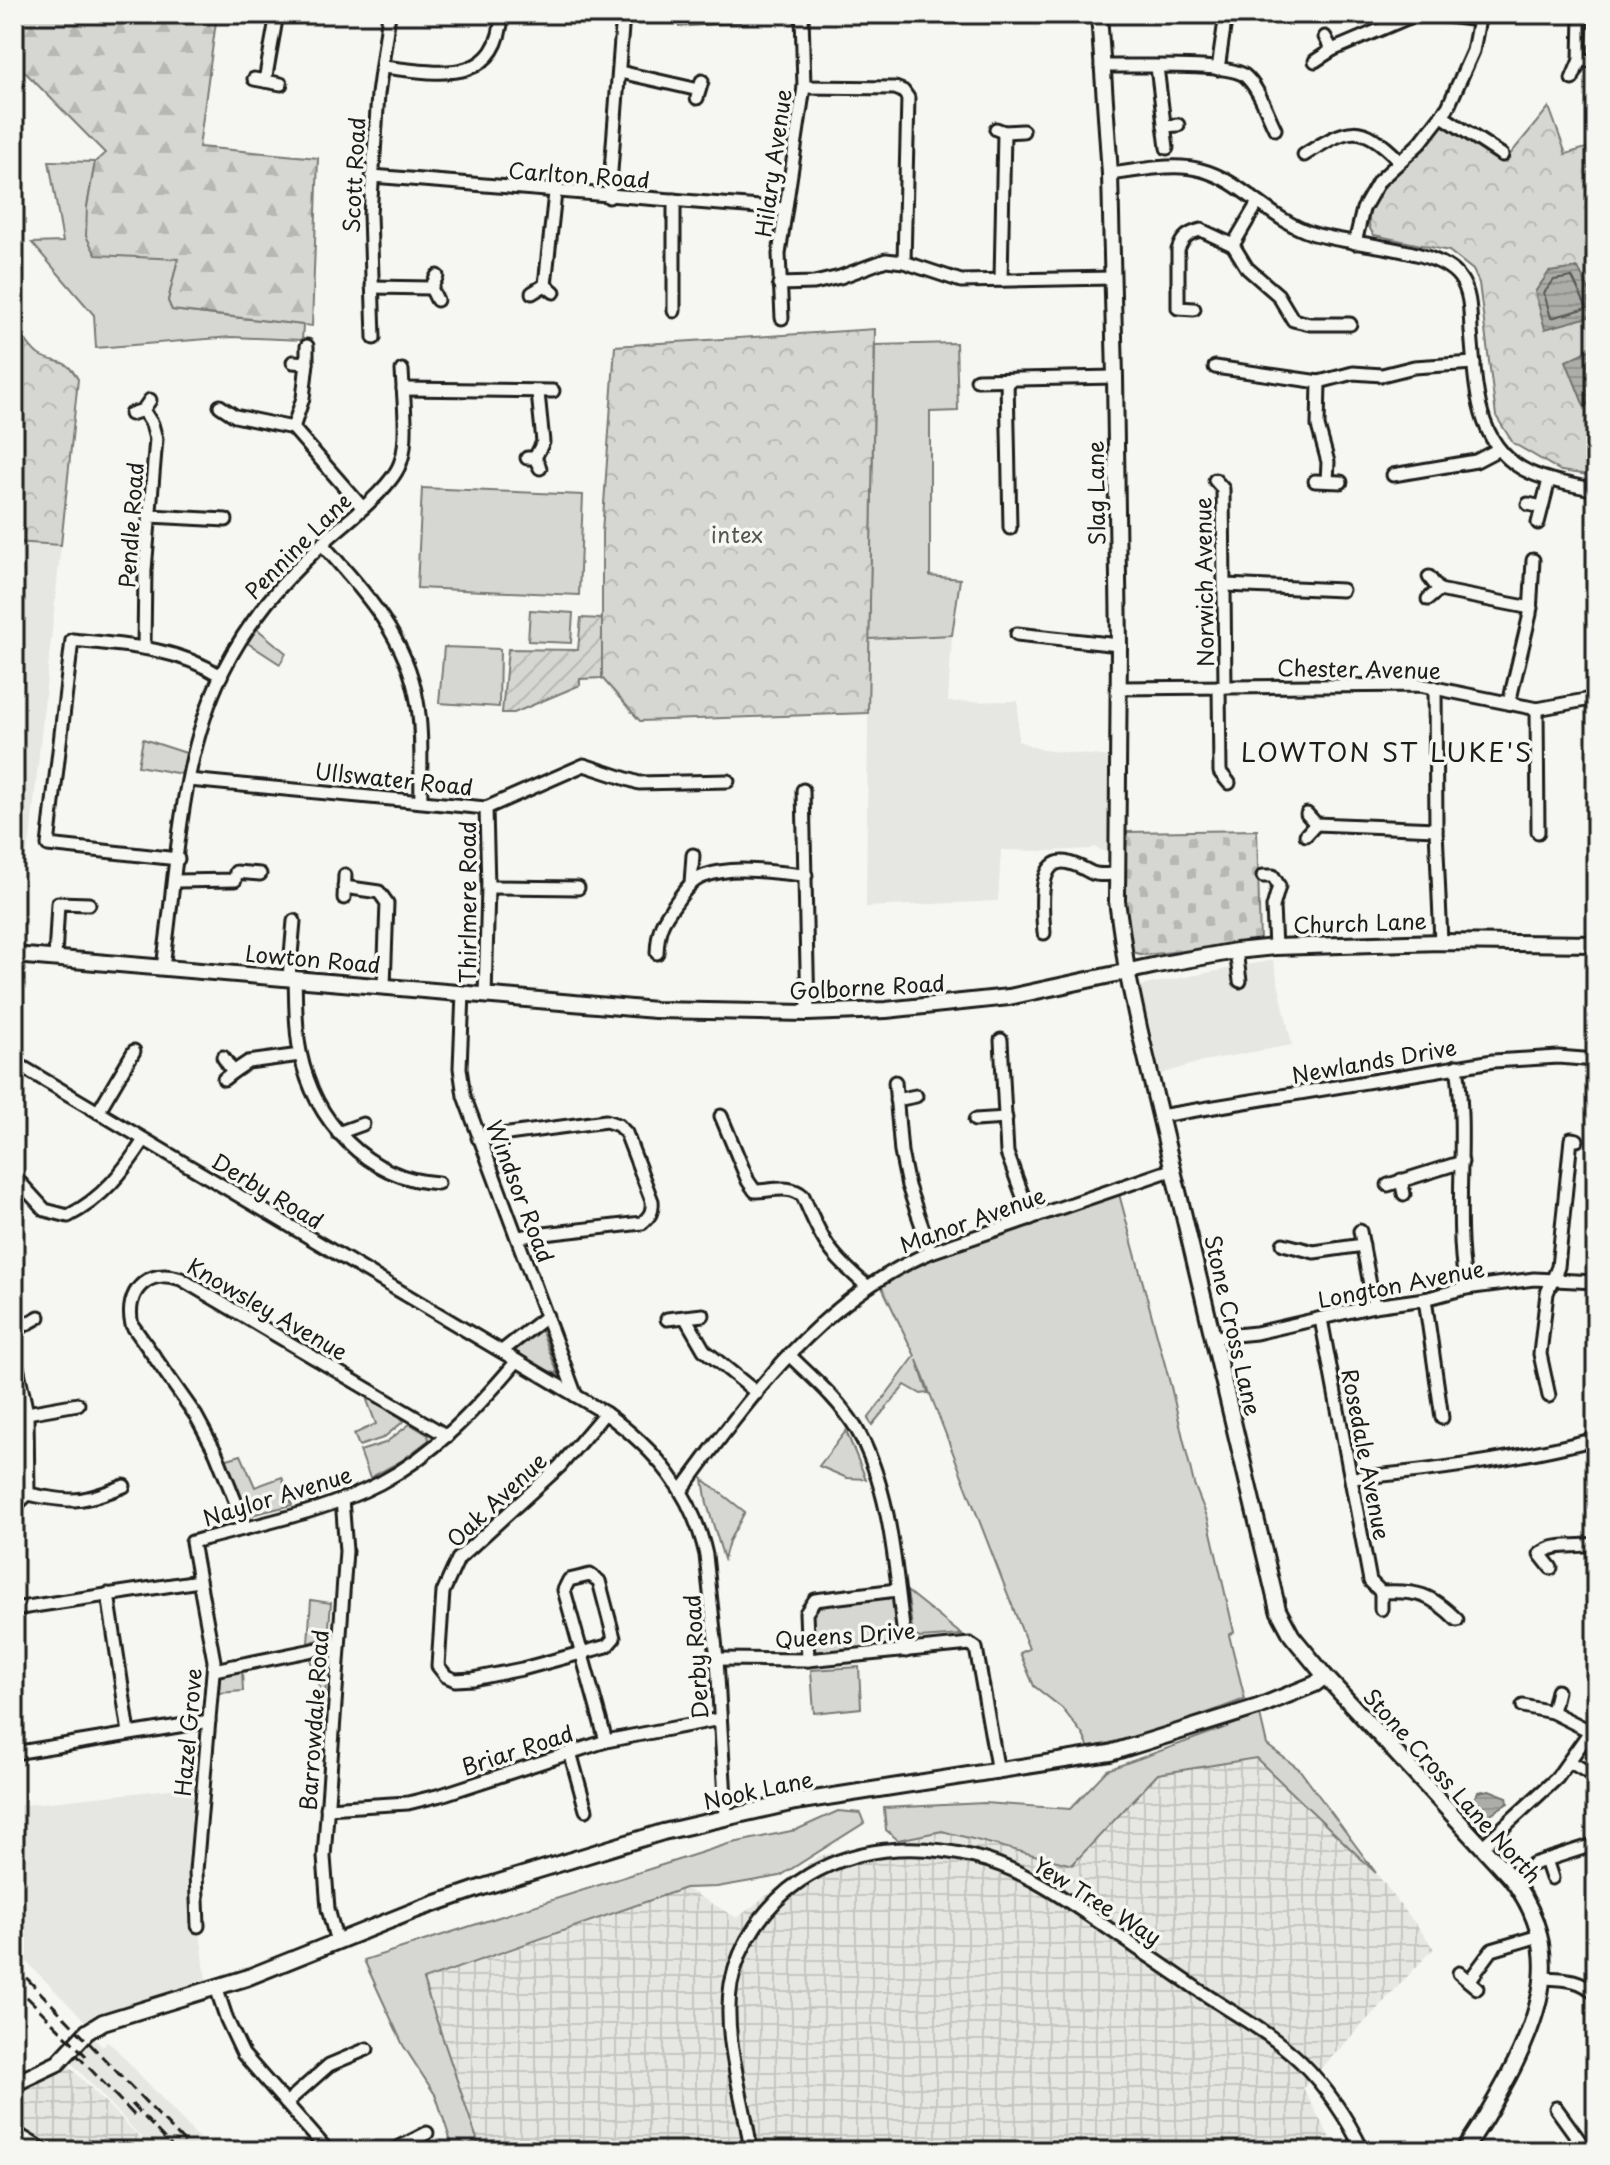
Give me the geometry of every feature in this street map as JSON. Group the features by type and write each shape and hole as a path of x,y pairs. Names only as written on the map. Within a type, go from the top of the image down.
{"street":[{"path":"277,14 259,80 281,84"},
{"name":"Scott Road","path":"374,338 370,214 389,14"},
{"path":"382,67 451,73 471,69 492,51 500,34 502,14"},
{"path":"609,197 623,14"},
{"name":"Hilary Avenue","path":"782,318 779,254 804,87 802,14"},
{"name":"Slag Lane","path":"1099,14 1110,174 1113,278 1119,645 1117,901 1127,971"},
{"path":"1218,69 1226,14"},
{"path":"1572,79 1580,60 1581,14"},
{"path":"1315,61 1398,17 1479,17 1468,64 1442,116 1420,143 1379,181 1363,209 1355,243"},
{"path":"1325,37 1332,50"},
{"path":"1580,60 1596,61"},
{"path":"1101,66 1238,72 1247,77 1275,129"},
{"path":"1157,67 1167,148"},
{"path":"620,72 699,90"},
{"path":"804,87 895,88 903,91 908,98 904,262"},
{"path":"1256,122 1268,116"},
{"path":"1442,116 1479,147 1502,155"},
{"path":"1164,126 1178,125"},
{"path":"1001,280 1000,131 1023,131"},
{"path":"1312,155 1340,134 1359,132 1379,140 1399,160"},
{"path":"1110,174 1187,167 1201,170 1233,184 1275,217 1303,230 1437,260 1455,271 1469,298 1479,410 1490,437 1518,467 1549,480 1596,490"},
{"name":"Carlton Road","path":"372,176 784,209"},
{"path":"532,293 550,289 555,193"},
{"path":"674,200 674,311"},
{"path":"1233,245 1257,204"},
{"path":"1194,309 1178,313 1178,250 1187,235 1201,230 1233,245 1247,268 1278,295 1293,320 1310,324 1330,317 1350,324"},
{"path":"779,284 814,283 886,260 904,262 961,281 1113,278"},
{"path":"431,288 437,276"},
{"path":"372,287 431,288"},
{"path":"431,288 437,300"},
{"path":"293,428 303,398 307,346"},
{"path":"293,362 307,363"},
{"path":"1215,367 1319,382 1353,373 1382,375 1414,367 1474,363"},
{"name":"Pennine Lane","path":"163,967 193,752 221,676 237,642 258,611 322,544 388,484 401,462 404,444 402,370"},
{"path":"1232,385 1235,371"},
{"path":"977,380 1115,377"},
{"path":"1007,380 1009,530"},
{"path":"1319,382 1318,426 1328,462 1321,481 1341,482"},
{"path":"403,389 553,391"},
{"path":"534,461 543,442 538,393"},
{"path":"220,404 235,416 293,428 362,507"},
{"name":"Pendle Road","path":"141,408 152,424 156,439 144,597 144,647"},
{"path":"1393,475 1476,461 1499,449"},
{"name":"Norwich Avenue","path":"1215,480 1223,489 1225,585 1220,772 1229,783"},
{"path":"1538,523 1549,480"},
{"path":"1528,504 1542,507"},
{"path":"150,516 226,520"},
{"path":"322,544 379,613 406,660 418,703 421,800"},
{"path":"1509,703 1531,608 1533,560"},
{"path":"1429,577 1439,590 1531,608"},
{"path":"1225,585 1342,590"},
{"path":"1428,599 1439,590"},
{"path":"1017,634 1119,645"},
{"path":"178,859 48,845 72,640 144,647 183,658 221,676"},
{"name":"Chester Avenue","path":"1118,688 1420,685 1537,709 1596,698"},
{"path":"1435,687 1441,942"},
{"path":"1537,709 1539,837"},
{"name":"Ullswater Road","path":"189,780 486,808 584,765 639,783 728,781"},
{"path":"803,790 808,1013"},
{"name":"Thirlmere Road","path":"485,996 488,887 486,808"},
{"path":"1307,814 1316,824 1436,829"},
{"path":"1306,835 1316,824"},
{"path":"691,883 693,855"},
{"path":"1044,933 1044,878 1052,867 1064,861 1080,865 1096,875 1117,874"},
{"path":"657,953 658,929 691,883 703,876 729,871 806,875"},
{"path":"176,881 235,880 236,872 260,874"},
{"path":"1267,873 1276,878 1279,886 1273,907 1275,947"},
{"path":"344,887 372,889 382,894 387,903 384,986"},
{"path":"488,887 578,888"},
{"path":"55,958 58,903 89,904"},
{"path":"294,921 292,978 300,1055 316,1094 338,1133 352,1147 386,1171 411,1180 438,1183"},
{"name":"Church Lane","path":"1127,971 1275,947 1441,942 1596,944"},
{"path":"1236,951 1240,981"},
{"name":"Lowton Road","path":"14,955 607,1006"},
{"name":"Golborne Road","path":"607,1006 670,1011 808,1013 886,1010 1009,997 1127,971"},
{"name":"Stone Cross Lane","path":"1127,971 1278,1610 1292,1636 1325,1676"},
{"name":"Windsor Road","path":"463,993 460,1081 478,1138 576,1396"},
{"path":"1001,1040 1007,1153 1031,1218"},
{"path":"98,1112 134,1051"},
{"path":"223,1057 229,1075 248,1062 300,1055"},
{"name":"Newlands Drive","path":"1160,1116 1457,1066 1537,1058 1596,1060"},
{"name":"Derby Road","path":"14,1062 605,1413 644,1443 682,1490 703,1539 717,1659 726,1816"},
{"path":"1457,1066 1463,1110 1460,1257 1466,1288"},
{"path":"895,1082 901,1152 908,1186 931,1252"},
{"path":"896,1100 916,1096"},
{"path":"721,1116 755,1191 798,1191 831,1253 867,1286"},
{"path":"975,1120 1006,1118"},
{"path":"478,1138 606,1121 618,1125 626,1133 652,1201 653,1210 642,1223 517,1237"},
{"path":"338,1133 363,1124"},
{"path":"1549,1396 1540,1354 1547,1293 1558,1267 1571,1139"},
{"path":"14,1176 45,1210 68,1216 80,1211 116,1181 144,1140"},
{"path":"1388,1185 1462,1162"},
{"name":"Manor Avenue","path":"682,1490 789,1355 832,1311 867,1286 931,1252 1174,1169"},
{"path":"1401,1180 1404,1194"},
{"path":"1360,1231 1374,1306"},
{"path":"1283,1244 1314,1252 1363,1245"},
{"name":"Knowsley Avenue","path":"246,1528 216,1453 196,1416 132,1325 129,1312 134,1293 149,1279 168,1274 181,1279 447,1436"},
{"name":"Longton Avenue","path":"1215,1337 1256,1333 1466,1288 1534,1279 1596,1282"},
{"path":"1425,1299 1442,1418"},
{"path":"667,1319 703,1315"},
{"path":"502,1351 547,1316"},
{"path":"14,1331 39,1317"},
{"path":"685,1317 704,1350 757,1393"},
{"name":"Rosedale Avenue","path":"1321,1319 1370,1581 1381,1592 1381,1609"},
{"path":"14,1353 27,1413 28,1494 14,1507"},
{"path":"789,1355 849,1418 878,1481 906,1651"},
{"name":"Naylor Avenue","path":"192,1542 342,1499 383,1481 447,1436 517,1361"},
{"path":"27,1413 78,1404"},
{"name":"Oak Avenue","path":"581,1654 485,1677 455,1680 446,1676 438,1666 443,1592 449,1575 466,1550 560,1466 605,1413"},
{"path":"1352,1478 1407,1474 1526,1456 1596,1439"},
{"path":"28,1494 70,1502 124,1486"},
{"name":"Barrowdale Road","path":"337,1942 326,1889 327,1808 346,1551 342,1499"},
{"name":"Hazel Grove","path":"192,1542 214,1661 196,1871 198,1926"},
{"path":"1551,1568 1536,1557 1556,1546 1579,1547 1596,1543"},
{"path":"581,1654 607,1646 614,1638 599,1581 590,1575 569,1580 564,1590 581,1654 606,1741"},
{"path":"14,1609 199,1581"},
{"path":"808,1660 806,1613 815,1600 897,1590"},
{"path":"1381,1592 1404,1590 1418,1593 1432,1599 1457,1620"},
{"path":"108,1594 129,1733"},
{"name":"Queens Drive","path":"717,1659 808,1660 970,1644 976,1648 998,1772"},
{"path":"214,1670 338,1645"},
{"name":"Nook Lane","path":"14,2084 58,2063 87,2032 103,2022 213,1988 483,1887 651,1835 726,1816 795,1802 1085,1759 1136,1747 1258,1707 1315,1684 1325,1676"},
{"name":"Stone Cross Lane North","path":"1325,1676 1483,1846 1527,1901 1539,1936 1543,1978 1538,2010 1526,2043 1463,2151"},
{"path":"1552,1712 1557,1691"},
{"path":"1483,1846 1545,1791 1570,1762 1593,1727 1552,1712 1523,1706"},
{"name":"Briar Road","path":"327,1808 408,1803 606,1741 720,1719"},
{"path":"14,1753 209,1721"},
{"path":"570,1752 586,1810"},
{"path":"1570,1762 1596,1777"},
{"path":"1533,1864 1596,1844"},
{"name":"Yew Tree Way","path":"751,2151 730,2035 729,2003 732,1982 750,1935 769,1908 788,1889 818,1869 849,1856 877,1850 910,1849 976,1857 1006,1867 1061,1897 1299,2061 1336,2104 1363,2151"},
{"path":"1546,1860 1552,1878"},
{"path":"1468,1981 1492,1950 1539,1936"},
{"path":"1543,1978 1571,1979 1583,1983 1596,1994"},
{"path":"213,1988 243,2054 328,2151"},
{"path":"286,2103 329,2065 367,2049"},
{"path":"1556,2108 1561,2124 1588,2151 1596,2148"},
{"path":"14,2132 45,2151"},
{"path":"392,2151 427,2133"},
{"path":"20,2151 30,2142"}],"shaded area":[{"path":"14,542 61,545 30,840 24,862 14,878"},
{"path":"952,635 948,702 1018,701 1018,741 1042,750 1111,757 1110,854 1094,847 1049,851 1001,850 998,901 866,907 869,639"},
{"path":"1273,960 1292,1045 1203,1061 1161,1074 1140,986"},
{"path":"1256,1758 1376,1873 1434,1948 1303,2088 1337,2151 481,2151 423,1980 685,1888 737,1918 819,1856 941,1831 1072,1865 1158,1774"},
{"path":"198,1786 191,1909 192,1929 200,1931 206,1980 89,2025 14,1949 14,1806"},
{"path":"91,2036 103,2047 107,2042 115,2048 211,2151 154,2151 68,2059"},
{"path":"70,2067 153,2151 54,2151 14,2121 14,2090"}],"green space":[{"path":"21,14 217,14 199,147 318,158 312,326 172,310 168,301 178,259 96,255 86,236 87,207 95,162 105,153 22,69"},
{"path":"679,14 740,14 740,22 679,27"},
{"path":"1549,107 1566,154 1596,145 1596,476 1561,471 1513,443 1496,416 1479,283 1473,270 1449,251 1374,235 1369,223 1371,209 1391,176 1441,123 1504,162"},
{"path":"49,161 95,162 87,207 178,259 168,301 172,310 303,325 302,340 232,337 96,348 94,315 32,243 63,242"},
{"path":"14,322 35,352 65,364 78,379 61,545 14,542"},
{"name":"intex","path":"875,329 868,713 640,721 602,678 602,533 615,346"},
{"path":"956,343 958,411 930,412 930,576 960,579 952,635 869,639 875,345"},
{"path":"422,488 583,495 579,595 417,588"},
{"path":"530,610 573,613 571,643 528,641"},
{"path":"581,618 602,619 602,678 580,679 580,685 514,713 502,713 508,649 578,650"},
{"path":"256,628 286,653 280,664 246,642"},
{"path":"444,647 500,649 499,707 439,703"},
{"path":"143,739 186,753 182,774 138,766"},
{"path":"1257,830 1260,943 1144,955 1132,952 1122,902 1127,832"},
{"path":"1119,1194 1194,1484 1208,1519 1234,1632 1229,1635 1245,1699 1161,1730 1089,1748 1062,1708 1034,1686 1020,1653 1029,1649 917,1360 928,1393 921,1394 905,1385 872,1425 868,1419 915,1356 880,1283 926,1260"},
{"path":"541,1329 558,1374 513,1352"},
{"path":"367,1400 404,1421 383,1438 359,1446 354,1434 376,1424"},
{"path":"410,1424 428,1435 429,1440 401,1461 370,1478 360,1451 385,1443"},
{"path":"846,1431 866,1479 847,1478 819,1466"},
{"path":"241,1455 255,1487 282,1477 292,1505 247,1516 224,1460"},
{"path":"703,1479 745,1512 729,1541 724,1559 707,1504"},
{"path":"907,1591 962,1635 920,1638 913,1635"},
{"path":"887,1595 895,1601 898,1640 891,1649 819,1654 811,1647 810,1612 817,1604"},
{"path":"311,1600 331,1603 328,1637 308,1643"},
{"path":"324,1655 328,1657 323,1696 310,1659"},
{"path":"859,1667 861,1708 814,1713 811,1670"},
{"path":"242,1671 243,1691 219,1693 222,1675"},
{"path":"1260,1715 1267,1745 1299,1769 1376,1873 1256,1758 1158,1774 1072,1865 942,1831 898,1840 886,1830 884,1808 984,1803 1070,1809 1107,1770"},
{"path":"838,1811 860,1813 864,1823 780,1876 717,1887 685,1888 423,1980 481,2151 454,2151 436,2096 403,2045 364,1960 728,1844 796,1830"}],"water":[{"path":"1578,268 1596,305 1596,315 1545,329 1535,292 1549,272"},
{"path":"1596,347 1596,400 1584,406 1566,361"},
{"path":"1489,1790 1507,1797 1508,1803 1489,1815 1479,1811 1472,1801 1478,1792"}],"railway":[{"path":"14,1965 193,2151"},
{"path":"14,1984 88,2058"},
{"path":"76,2054 134,2115"},
{"path":"132,2104 176,2151"}],"district":[{"name":"LOWTON ST LUKE'S","path":"1387,751"}]}
